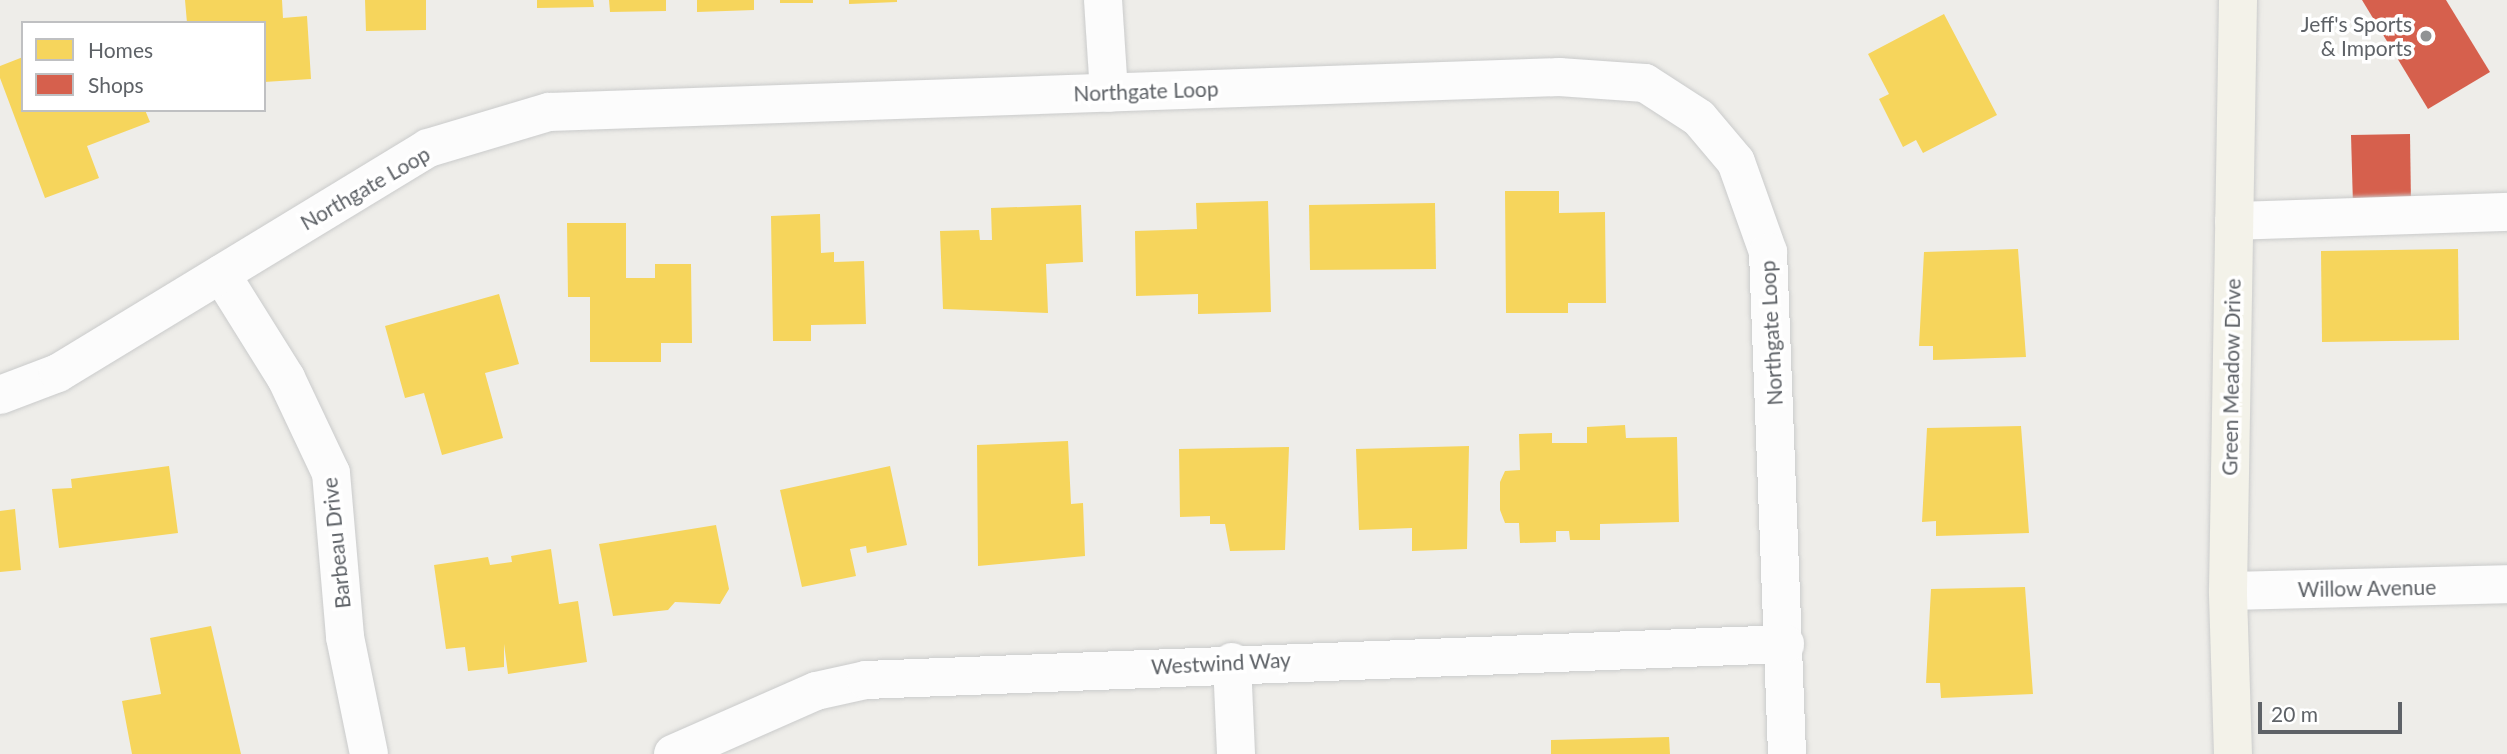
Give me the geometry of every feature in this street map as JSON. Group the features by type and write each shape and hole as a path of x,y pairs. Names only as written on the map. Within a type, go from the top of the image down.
{"main road":[{"name":"Green Meadow Drive","path":"2233,754 2228,591 2238,0"}],"street":[{"path":"1103,0 1109,93"},
{"name":"Northgate Loop","path":"0,395 58,373 428,148 550,112 1571,77 1645,83 1699,118 1736,162 1768,252 1785,644 1787,754"},
{"path":"2234,222 2507,212"},
{"name":"Barbeau Drive","path":"221,274 286,378 331,473 345,637 369,754"},
{"name":"Willow Avenue","path":"2228,591 2507,584"},
{"name":"Westwind Way","path":"673,754 816,691 860,681 1232,662 1785,644"},
{"path":"1232,662 1236,754"}],"building: Homes":[{"path":"185,0 282,0 283,18 307,16 311,79 266,82 266,21 187,21"},
{"path":"365,0 426,0 426,30 366,31"},
{"path":"537,0 593,0 594,7 537,8"},
{"path":"609,0 666,0 666,11 610,12"},
{"path":"697,0 754,0 754,10 697,12"},
{"path":"780,0 813,0 813,3 780,3"},
{"path":"849,0 897,0 897,2 849,4"},
{"path":"1944,14 1997,115 1923,153 1916,140 1903,147 1879,99 1889,94 1868,54"},
{"path":"21,58 21,112 146,112 150,122 87,146 99,178 45,198 0,78 0,66"},
{"path":"1505,191 1559,191 1559,213 1605,212 1606,303 1568,303 1568,313 1506,313"},
{"path":"1268,201 1271,312 1198,314 1198,294 1136,296 1135,231 1197,229 1196,203"},
{"path":"1435,203 1436,269 1310,270 1309,205"},
{"path":"1081,205 1083,262 1046,264 1048,313 943,309 940,231 979,230 980,240 992,240 991,208"},
{"path":"820,214 821,253 834,252 834,262 864,261 866,324 811,325 811,341 773,341 771,216"},
{"path":"567,223 626,223 626,278 655,278 655,264 691,264 692,343 661,343 661,362 590,362 590,297 568,297"},
{"path":"2018,249 2026,357 1933,360 1933,346 1919,346 1924,252"},
{"path":"2458,249 2459,340 2322,342 2321,251"},
{"path":"499,294 519,364 485,373 503,438 442,455 424,393 405,398 385,326"},
{"path":"1625,425 1626,438 1677,437 1679,522 1600,524 1600,540 1570,540 1569,531 1556,531 1556,542 1520,543 1519,523 1505,523 1500,510 1500,482 1505,471 1520,470 1519,434 1552,433 1552,443 1587,443 1587,427"},
{"path":"2021,426 2029,533 1936,536 1936,521 1922,522 1927,428"},
{"path":"1068,441 1071,504 1083,503 1085,556 978,566 977,445"},
{"path":"1469,446 1467,549 1412,551 1412,528 1359,530 1356,449"},
{"path":"1289,447 1285,550 1230,551 1225,524 1210,524 1210,516 1180,517 1179,449"},
{"path":"169,466 178,533 59,548 52,489 72,488 71,479"},
{"path":"890,466 907,545 867,553 866,546 850,549 856,576 802,587 780,490"},
{"path":"15,509 21,570 0,572 0,511"},
{"path":"716,525 729,589 720,604 675,602 668,610 613,616 599,544"},
{"path":"551,549 559,604 578,601 587,662 508,674 504,644 504,667 468,671 465,647 446,649 434,565 488,557 490,565 512,562 511,556"},
{"path":"2025,587 2033,694 1941,698 1940,683 1926,683 1931,589"},
{"path":"211,626 241,754 132,754 122,701 161,694 150,638"},
{"path":"1669,737 1670,754 1551,754 1551,740"}],"building: Shops":[{"name":"Jeff's Sports & Imports","path":"2362,0 2446,0 2490,72 2428,109"},
{"path":"2410,134 2411,204 2353,205 2351,135"}],"place":[{"name":"Jeff's Sports & Imports","path":"2426,36"}]}
